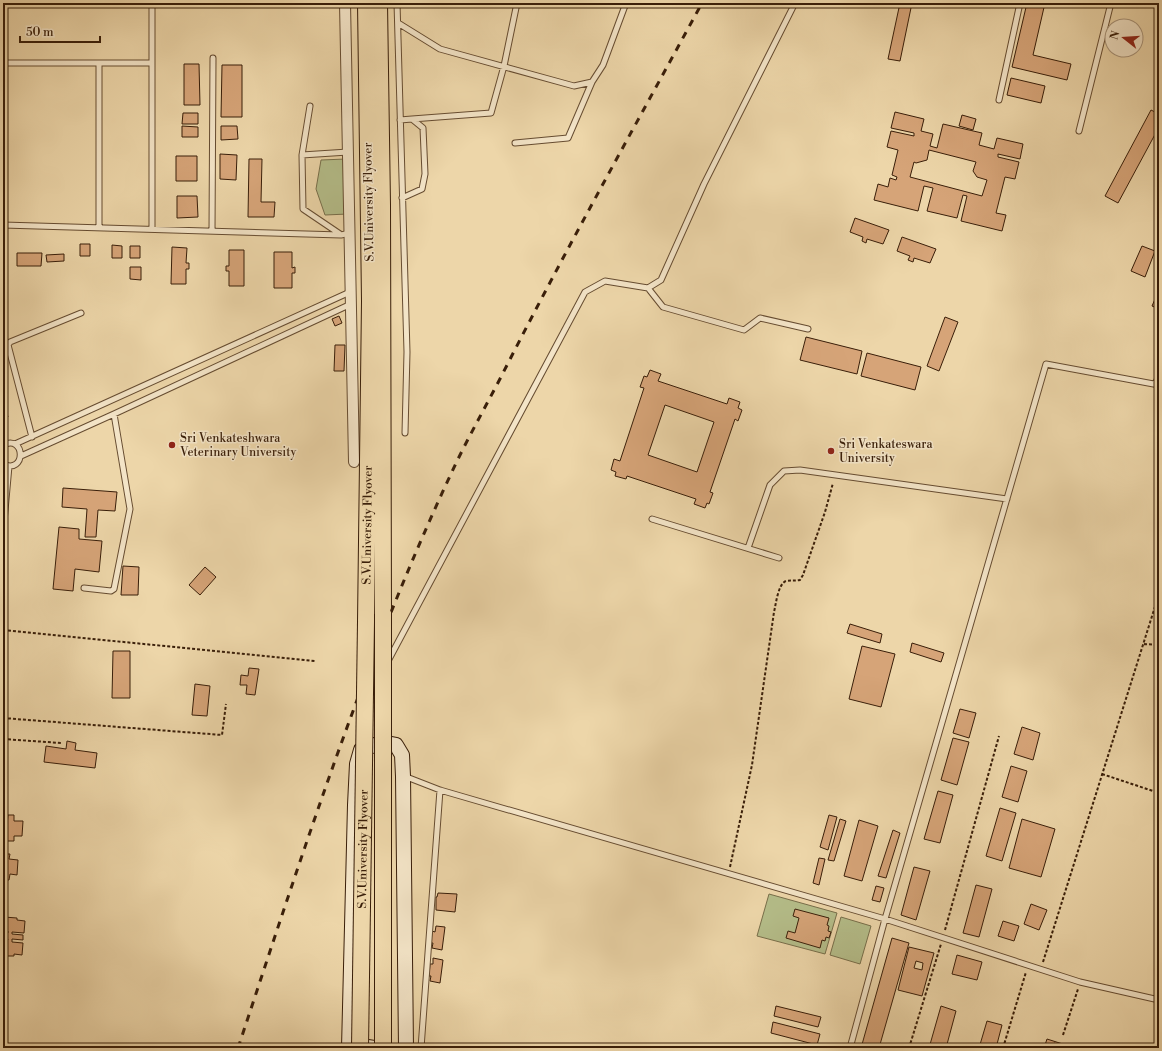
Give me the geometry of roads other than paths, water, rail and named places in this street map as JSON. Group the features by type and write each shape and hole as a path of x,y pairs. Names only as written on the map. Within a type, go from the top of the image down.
{"main road":[{"name":"S.V.University Flyover","path":"352,1047 370,301 366,3"},
{"name":"S.V.University Flyover","path":"379,3 382,205 383,1048"}],"street":[{"path":"344,3 348,152 346,234 351,304 354,462"},
{"path":"374,1048 352,1047 355,805 357,764 361,750 374,744 388,743 396,745 402,755 406,1048"}],"lane":[{"path":"152,3 152,229"},
{"path":"397,3 407,352 405,433"},
{"path":"400,120 491,112 504,66 518,3"},
{"path":"515,143 568,138 592,82 602,65 626,3"},
{"path":"375,686 585,292 605,281 648,288 661,280 704,184 796,3"},
{"path":"999,100 1020,3"},
{"path":"1079,131 1111,3"},
{"path":"398,22 440,49 574,86 592,82"},
{"path":"212,231 213,58"},
{"path":"99,63 99,228"},
{"path":"3,64 152,63"},
{"path":"310,106 302,155 303,210 346,234"},
{"path":"402,198 422,189 425,174 422,128 412,119"},
{"path":"302,155 348,152"},
{"path":"3,225 346,234"},
{"path":"648,288 663,307 744,330 760,318 808,329"},
{"path":"3,445 8,443 15,444 32,437 350,292"},
{"path":"3,464 9,466 16,463 21,456 351,304"},
{"path":"32,437 8,345 10,342 81,312"},
{"path":"850,1048 884,919 1046,364 1157,384 1159,376"},
{"path":"84,588 111,591 114,589 130,511 114,414"},
{"path":"15,444 19,449 21,456"},
{"path":"3,533 9,466"},
{"path":"748,548 770,485 784,471 800,470 1007,500"},
{"path":"652,519 779,558"},
{"path":"361,750 361,724 364,706 372,692"},
{"path":"403,776 440,790 884,919 1080,982 1159,1000"},
{"path":"422,1048 440,790"}],"railway":[{"path":"238,1048 336,759 362,687 419,545 469,437 551,280 702,3"}],"place":[{"name":"Sri Venkateshwara Veterinary University","path":"172,445"},
{"name":"Sri Venkateswara University","path":"831,451"}]}
